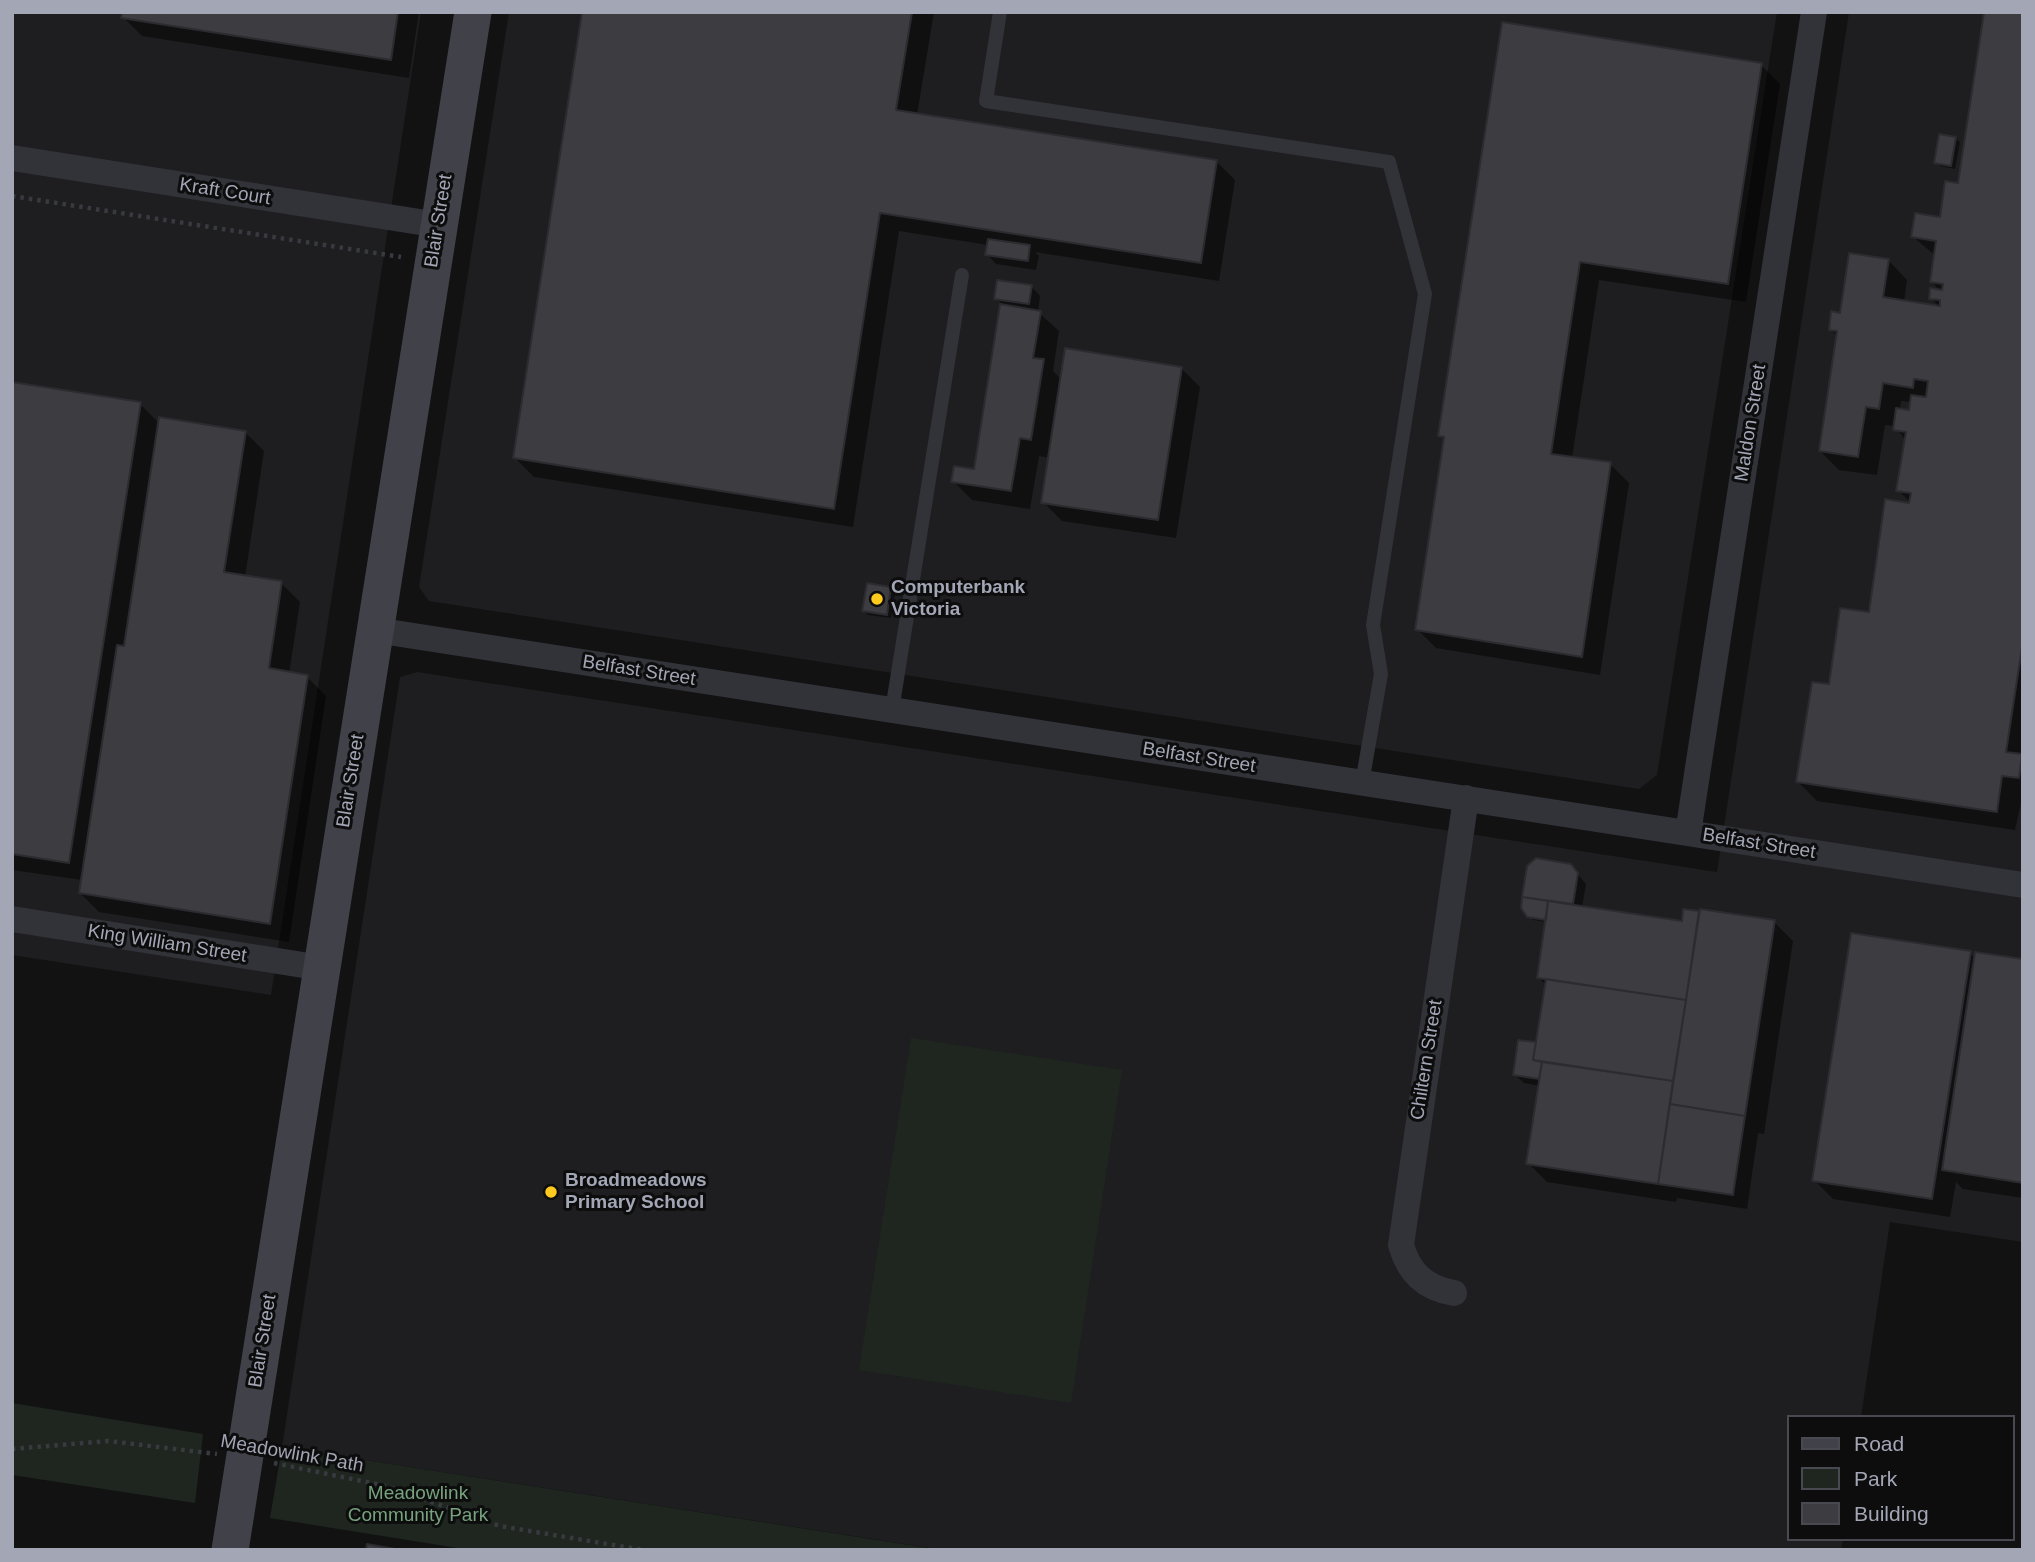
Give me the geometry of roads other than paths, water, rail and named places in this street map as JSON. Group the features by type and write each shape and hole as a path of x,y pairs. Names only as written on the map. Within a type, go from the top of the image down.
{"street":[{"name":"Blair Street","path":"230,1550 473,12"},
{"name":"Maldon Street","path":"1688,833 1814,12"},
{"name":"Kraft Court","path":"12,158 439,225"},
{"name":"Belfast Street","path":"375,630 2023,885"},
{"name":"Chiltern Street","path":"1454,1293 1426,1284 1414,1274 1405,1261 1401,1245 1466,798"},
{"name":"King William Street","path":"12,919 322,968"}],"lane":[{"path":"1000,12 986,101 1389,162 1425,295 1373,625 1381,674 1362,783"},
{"path":"892,710 962,275"}],"place":[{"name":"Computerbank Victoria","path":"877,599"},
{"name":"Broadmeadows Primary School","path":"551,1192"}],"park label":[{"name":"Meadowlink Community Park","path":"418,1505"}]}
